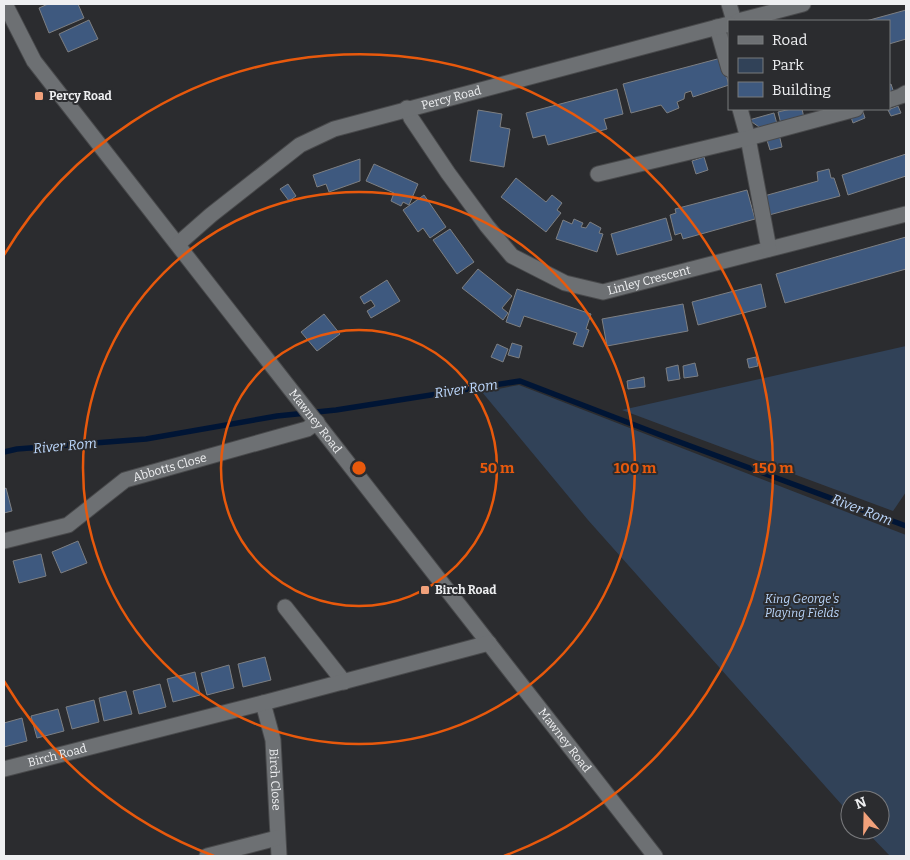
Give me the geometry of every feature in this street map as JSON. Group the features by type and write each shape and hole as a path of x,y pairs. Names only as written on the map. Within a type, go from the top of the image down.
{"street":[{"name":"Mawney Road","path":"5,4 34,61 656,856"},
{"path":"729,4 736,20"},
{"path":"740,20 804,4"},
{"name":"Percy Road","path":"178,244 211,215 300,145 334,129 723,25"},
{"path":"723,25 728,62"},
{"path":"890,100 906,93"},
{"name":"Linley Crescent","path":"407,108 411,118 448,174 512,256 565,283 603,292 906,214"},
{"path":"740,110 748,138 769,249"},
{"path":"598,174 748,138 852,110"},
{"name":"Abbotts Close","path":"4,541 68,524 125,480 307,429 315,419"},
{"path":"285,607 344,682"},
{"name":"Birch Road","path":"4,770 489,643"},
{"name":"Birch Close","path":"263,703 273,740 279,856"},
{"path":"207,856 277,838"}],"green space":[{"path":"906,346 906,492 893,511 622,410"},
{"name":"King George's Playing Fields","path":"519,385 906,535 906,856 890,856 875,840 890,840 890,790 840,790 840,803 588,520 482,392"}],"building":[{"path":"48,4 78,4 84,18 49,33 39,8"},
{"path":"906,10 906,39 890,44 890,20 870,20"},
{"path":"89,20 98,39 68,52 59,34"},
{"path":"721,58 728,82 728,85 693,97 691,91 685,93 684,99 677,102 679,108 667,113 661,105 631,113 623,84"},
{"path":"890,84 894,93 890,95"},
{"path":"617,89 623,114 604,119 607,129 548,145 545,135 533,138 526,113"},
{"path":"898,106 901,113 891,116 888,110"},
{"path":"478,110 502,114 500,127 510,129 504,167 470,161"},
{"path":"802,110 804,118 781,124 778,112"},
{"path":"863,112 865,118 853,123 851,117"},
{"path":"774,113 777,124 762,129 749,120"},
{"path":"779,134 782,147 770,150 766,137"},
{"path":"906,154 906,176 848,195 842,175"},
{"path":"704,157 708,170 696,174 692,161"},
{"path":"360,159 360,181 329,192 326,184 317,187 313,175"},
{"path":"374,164 418,184 409,205 403,202 401,206 391,201 394,193 366,181"},
{"path":"829,169 831,178 834,178 840,196 769,215 764,196 818,181 817,172"},
{"path":"516,178 546,202 552,195 562,203 557,210 561,213 546,232 501,197"},
{"path":"288,184 296,196 289,201 280,189"},
{"path":"747,190 755,219 683,239 681,233 675,235 670,215 676,213 675,209"},
{"path":"424,195 446,227 430,238 423,228 418,232 403,210"},
{"path":"666,218 672,240 617,255 611,234"},
{"path":"574,219 583,223 581,227 586,228 590,222 601,228 599,233 603,234 597,252 556,239 563,220 572,224"},
{"path":"450,229 474,262 457,274 433,240"},
{"path":"906,237 906,269 785,303 776,274"},
{"path":"478,269 512,296 502,308 508,313 503,320 462,288"},
{"path":"387,280 400,301 371,318 367,311 375,306 371,300 364,304 360,297"},
{"path":"761,284 766,307 698,325 692,302"},
{"path":"517,289 591,314 586,329 589,330 583,347 573,344 577,333 524,316 520,327 506,322"},
{"path":"683,304 688,331 607,346 602,319"},
{"path":"324,314 340,334 317,351 301,332"},
{"path":"512,343 522,346 519,358 508,355"},
{"path":"497,344 508,349 503,362 491,357"},
{"path":"756,357 758,366 749,368 747,359"},
{"path":"695,363 698,376 684,378 683,366"},
{"path":"678,365 680,379 668,381 666,368"},
{"path":"644,377 645,387 628,389 627,381"},
{"path":"6,488 12,511 4,513 4,489"},
{"path":"78,541 87,563 61,573 52,552"},
{"path":"41,554 46,576 19,583 13,561"},
{"path":"265,657 271,680 243,687 238,664"},
{"path":"229,665 234,688 207,695 201,673"},
{"path":"195,672 200,695 173,702 167,679"},
{"path":"160,684 166,707 139,714 133,691"},
{"path":"126,691 132,714 104,721 99,698"},
{"path":"94,700 99,722 72,729 66,707"},
{"path":"58,709 64,731 37,738 31,716"},
{"path":"22,718 27,741 4,747 4,723"}],"waterway":[{"name":"River Rom","path":"4,452 17,449 146,439 277,416 336,410 520,381 906,526"}],"place":[{"name":"Percy Road","path":"39,96"},
{"name":"Birch Road","path":"425,590"}]}
